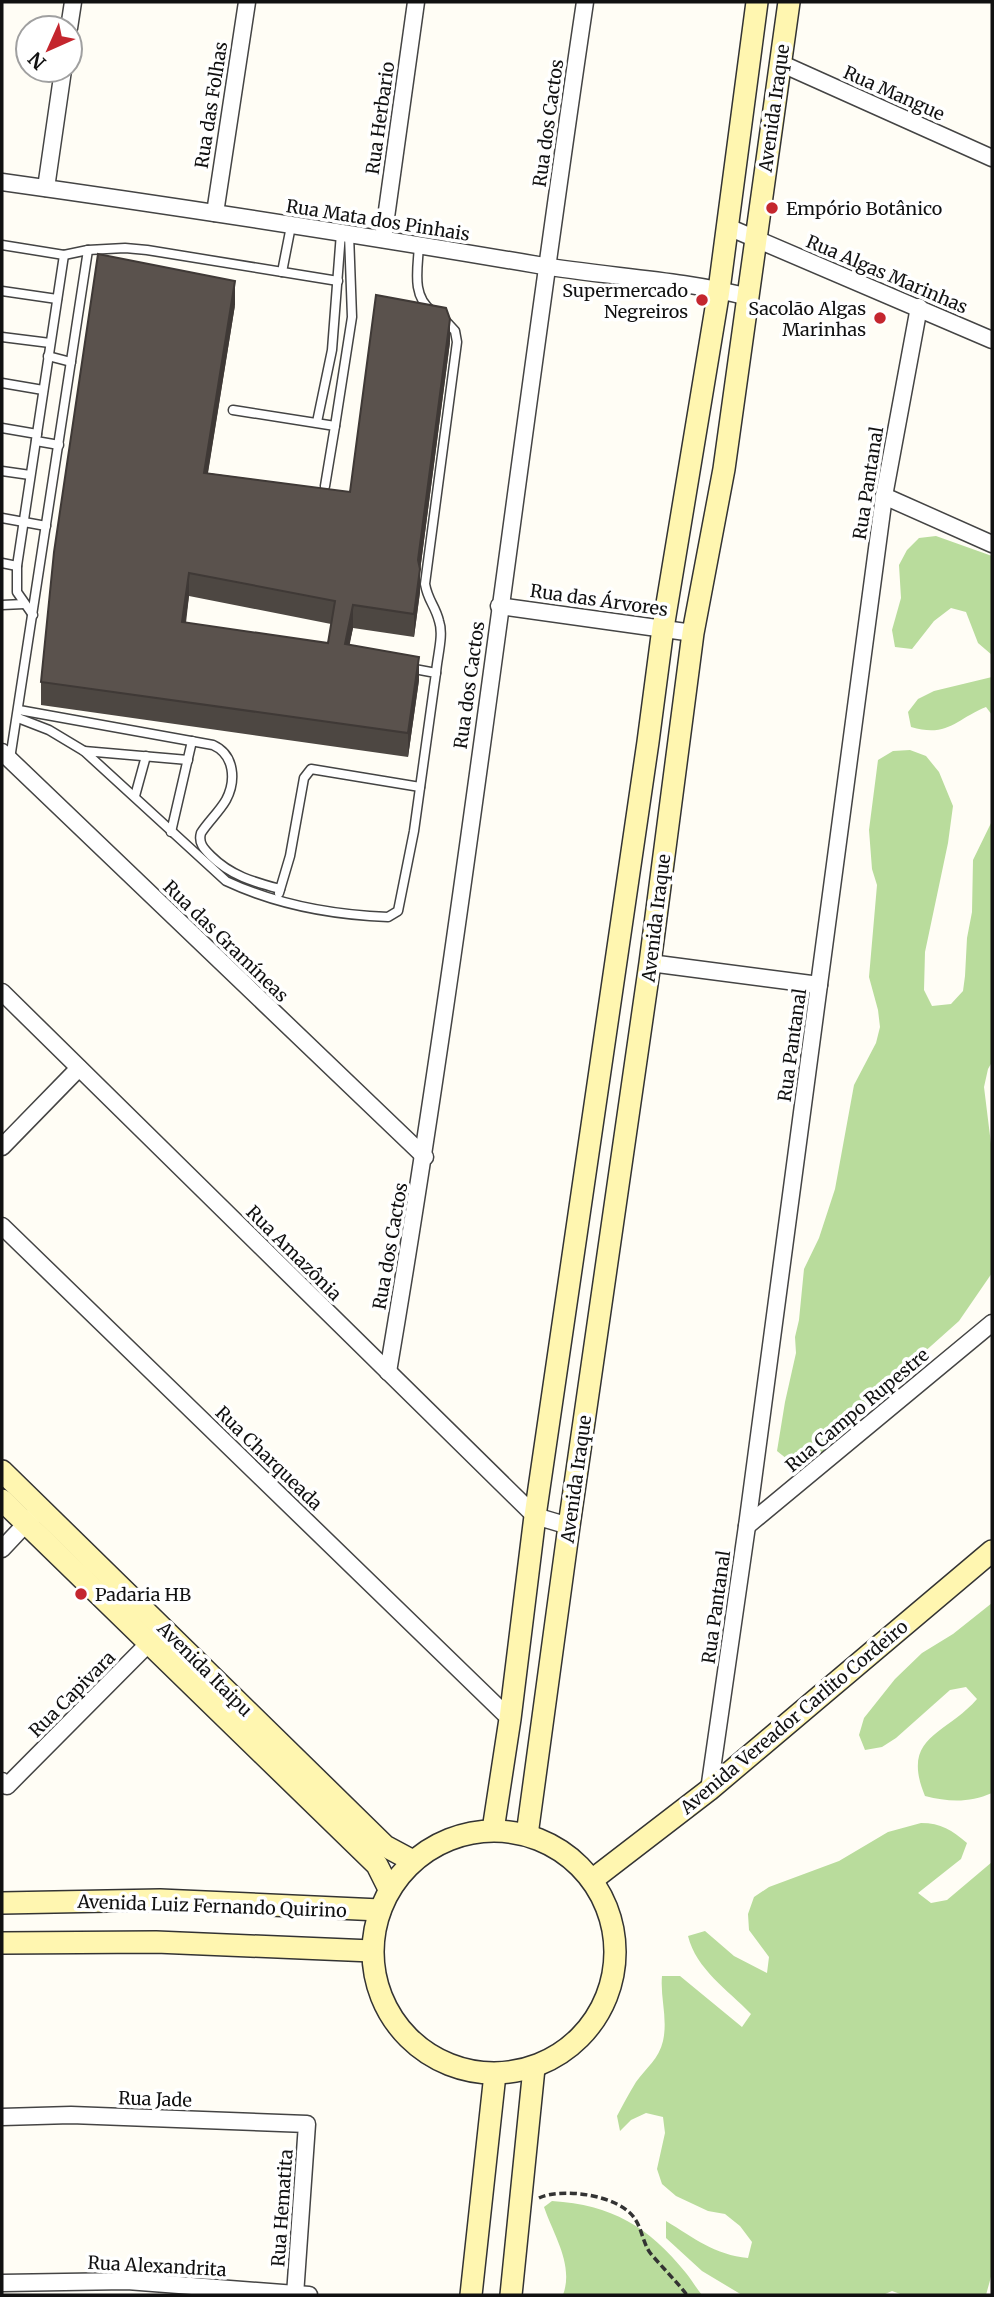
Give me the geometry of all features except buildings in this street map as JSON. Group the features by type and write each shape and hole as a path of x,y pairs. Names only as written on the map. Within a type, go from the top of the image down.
{"street":[{"name":"Rua das Folhas","path":"215,213 247,2"},
{"name":"Rua Herbario","path":"383,239 416,2"},
{"name":"Rua dos Cactos","path":"388,1373 425,1157 499,606 585,2"},
{"name":"Avenida Iraque","path":"493,1830 510,1719 535,1516 663,628 728,228 757,2"},
{"name":"Avenida Iraque","path":"527,1835 650,963 693,632 724,469 789,2"},
{"name":"Rua Mangue","path":"780,63 992,158"},
{"path":"46,188 61,84"},
{"name":"Rua Mata dos Pinhais","path":"2,181 383,239 546,267 719,290 748,298"},
{"name":"Rua Algas Marinhas","path":"728,228 919,307 992,341"},
{"name":"Rua Pantanal","path":"709,1790 747,1526 884,496 919,307"},
{"path":"884,496 992,544"},
{"name":"Rua das Árvores","path":"499,606 693,632"},
{"name":"Rua das Gramíneas","path":"6,756 425,1157"},
{"path":"650,963 819,985"},
{"name":"Rua Amazônia","path":"2,992 535,1516 569,1526"},
{"path":"2,1147 79,1068"},
{"name":"Rua Charqueada","path":"2,1226 510,1719"},
{"name":"Rua Campo Rupestre","path":"747,1526 992,1323"},
{"name":"Avenida Itaipu","path":"2,1471 33,1516 148,1644 377,1865 389,1889"},
{"name":"Avenida Itaipu","path":"2,1500 33,1516 164,1628 385,1846 413,1861"},
{"path":"2,1549 33,1516"},
{"name":"Avenida Vereador Carlito Cordeiro","path":"592,1880 709,1790 992,1551"},
{"name":"Rua Capivara","path":"4,1784 164,1628"},
{"path":"493,1830 527,1835 552,1845 574,1860 592,1880 606,1903 614,1929 616,1955 612,1982 603,2007 589,2029 570,2048 534,2067 495,2074 464,2070 434,2057 408,2038 388,2012 376,1983 372,1951 380,1910 389,1889 413,1861 434,1845 464,1833 493,1830"},
{"name":"Avenida Luiz Fernando Quirino","path":"2,1903 160,1900 380,1910"},
{"path":"2,1943 156,1942 372,1951"},
{"path":"511,2295 534,2067"},
{"path":"471,2295 495,2074"},
{"name":"Rua Jade","path":"2,2117 71,2115 307,2124"},
{"name":"Rua Hematita","path":"300,2295 307,2124"},
{"name":"Rua Alexandrita","path":"2,2283 300,2295"}],"lane":[{"path":"282,272 291,226"},
{"path":"317,422 332,350 345,233"},
{"path":"325,486 352,317 345,233"},
{"path":"18,714 84,751 226,881 244,890 311,907 388,917 398,911 406,877 436,673 441,624 435,608 428,600 425,584 457,342 455,331 446,320 427,307 421,299 417,285 419,245"},
{"path":"2,246 64,255 88,250 147,250 338,281"},
{"path":"6,756 18,714 88,250"},
{"path":"33,615 17,592 17,566 64,255"},
{"path":"2,291 57,299"},
{"path":"2,337 50,343"},
{"path":"48,356 71,362"},
{"path":"2,383 43,390"},
{"path":"233,410 335,426"},
{"path":"2,428 58,444"},
{"path":"2,471 30,475"},
{"path":"2,517 46,526"},
{"path":"2,564 17,566"},
{"path":"2,604 24,604"},
{"path":"402,667 436,673"},
{"path":"18,714 192,741 220,749 230,760 232,774 225,801 199,839 223,868 280,889"},
{"path":"171,832 192,741"},
{"path":"84,751 188,760"},
{"path":"135,796 146,756"},
{"path":"277,900 290,856 304,778 311,769 420,787"}],"path":[{"path":"521,2206 547,2194 587,2193 623,2207 635,2218 649,2251 687,2295"}],"green space":[{"path":"936,536 992,556 992,655 978,643 966,612 951,608 934,621 912,649 895,647 892,630 901,598 899,565 907,550 919,538"},
{"path":"992,677 992,715 986,707 943,729 924,730 911,727 908,712 918,699 934,691"},
{"path":"910,750 926,756 939,772 953,806 925,952 924,990 932,1006 951,1004 963,991 972,912 973,860 992,821 992,1062 984,1087 992,1152 992,1273 959,1321 894,1379 836,1443 809,1461 792,1463 777,1451 796,1353 795,1337 804,1269 819,1238 835,1189 854,1085 876,1043 880,1027 869,977 877,885 872,869 869,830 878,760 893,751"},
{"path":"992,1603 992,1793 975,1799 959,1800 925,1796 918,1761 922,1748 930,1738 977,1699 966,1687 950,1690 896,1738 882,1747 865,1750 859,1735 864,1718 895,1679 922,1653 953,1634"},
{"path":"921,1823 946,1828 967,1843 961,1859 918,1893 931,1903 947,1900 992,1862 992,2273 986,2295 903,2295 892,2291 883,2295 742,2295 702,2271 666,2238 666,2221 705,2245 736,2256 748,2258 752,2242 740,2226 725,2214 708,2211 676,2196 662,2184 657,2169 665,2133 663,2117 646,2113 631,2120 620,2131 617,2116 663,2041 665,2024 662,1976 680,1976 742,2027 751,2014 705,1969 688,1936 705,1931 734,1956 767,1973 769,1957 749,1930 748,1914 754,1897 769,1887 839,1861 888,1832"},
{"path":"552,2201 593,2207 611,2213 643,2231 672,2257 702,2295 563,2295 566,2284 564,2262 544,2207"}],"place":[{"name":"Empório Botânico","path":"772,208"},
{"name":"Supermercado Negreiros","path":"702,300"},
{"name":"Sacolão Algas Marinhas","path":"880,318"},
{"name":"Padaria HB","path":"81,1594"}]}
